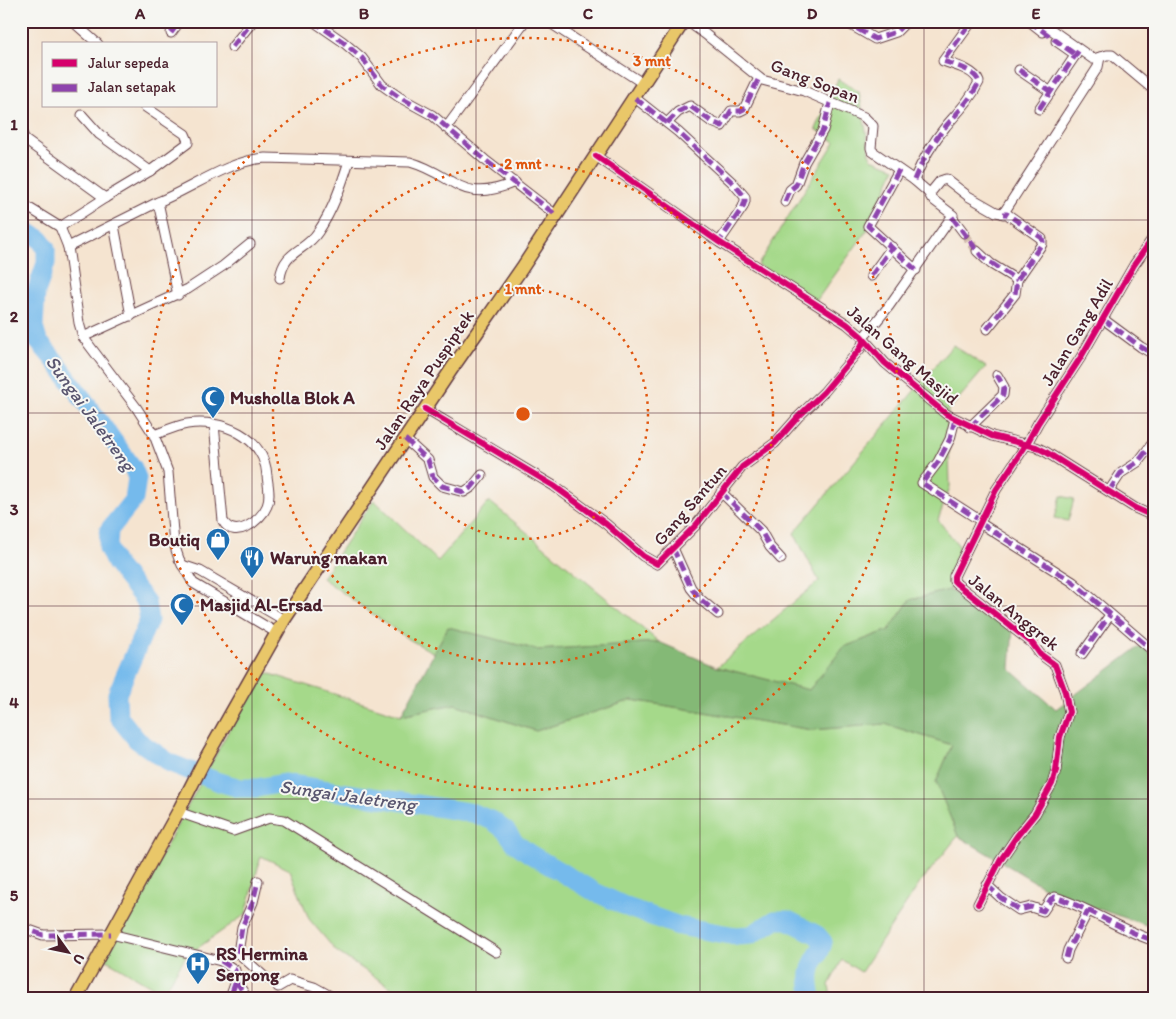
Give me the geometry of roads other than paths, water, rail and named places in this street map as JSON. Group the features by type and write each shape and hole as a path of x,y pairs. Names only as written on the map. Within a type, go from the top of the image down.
{"main road":[{"name":"Jalan Raya Puspiptek","path":"76,998 203,764 284,620 686,21"}],"street":[{"path":"72,21 96,42"},
{"path":"171,33 180,21"},
{"path":"232,47 253,21"},
{"path":"313,21 342,41 362,58 382,85 398,97 424,110 556,215"},
{"path":"446,128 525,21"},
{"path":"547,21 644,84"},
{"name":"Gang Sopan","path":"686,21 760,78 804,91 858,114 870,122 874,128 871,150 928,192 932,199 952,214 952,217 964,233"},
{"path":"844,21 875,40 896,32 907,21"},
{"path":"914,180 933,144 962,108 979,82 978,78 963,68 943,61 972,21"},
{"path":"1029,21 1078,53 1093,59 1112,55 1155,91"},
{"path":"1039,21 1078,53"},
{"path":"1039,109 1078,53"},
{"path":"1003,214 1098,67 1100,58"},
{"path":"1019,70 1051,92"},
{"path":"667,124 678,112 690,106 712,122 722,126 731,111 740,112 744,109 760,78"},
{"path":"635,98 733,183 745,197 743,207 719,242"},
{"path":"785,202 790,190 796,185 804,163 823,130 830,103"},
{"path":"60,227 150,171 186,146 188,140 185,134 147,108"},
{"path":"82,115 99,134 150,171"},
{"path":"21,131 23,140 105,198"},
{"name":"Jalan Gang Masjid","path":"596,156 719,242 855,330 886,363 941,411 970,427 992,436 1041,450 1057,458 1135,508 1155,517"},
{"path":"68,247 232,165 254,159 410,162 427,168 456,185 476,192 500,188 515,182"},
{"path":"280,278 283,264 318,234 338,196 349,161"},
{"path":"899,170 868,226 916,270"},
{"path":"928,192 932,192 940,181 945,179 968,196 996,212 1007,214 1042,238 1043,241 1017,280 1015,294 987,329"},
{"path":"158,202 178,295"},
{"path":"21,203 60,227 68,247 79,323 83,337 154,434 168,472 174,544 182,565 193,583 277,633"},
{"path":"864,339 916,270 952,217"},
{"path":"114,225 131,316"},
{"name":"Jalan Gang Adil","path":"980,522 996,490 1081,357 1134,265 1155,235"},
{"path":"83,337 178,295 223,266 250,244"},
{"path":"871,276 892,248"},
{"path":"977,251 991,264 1017,280"},
{"path":"1103,319 1140,347 1155,355"},
{"name":"Gang Santun","path":"425,409 554,486 657,564 696,526 742,467 775,443 824,392 860,349 864,339"},
{"path":"970,427 1003,395 1004,388 998,375"},
{"path":"955,419 950,439 938,462 922,483 1065,577 1152,650 1155,650"},
{"path":"154,434 188,424 214,424 240,433 250,440 262,455 267,468 269,499 267,506 253,523 241,529 229,527 223,521 214,424"},
{"path":"405,439 428,460 433,477 444,488 464,492 472,487 482,475"},
{"path":"1109,491 1121,473 1138,462 1155,440"},
{"path":"721,492 761,531 770,547 780,559"},
{"name":"Jalan Anggrek","path":"980,522 956,570 953,578 954,581 1032,643 1040,654 1054,663 1065,692 1069,710 1060,737 1055,778 1036,814 1006,852 987,885"},
{"path":"673,548 691,588 718,614"},
{"path":"182,565 200,571 284,620"},
{"path":"1082,654 1110,615"},
{"path":"179,810 233,831 269,818 284,820 496,952"},
{"path":"238,953 242,928 253,902 258,881"},
{"path":"978,904 987,885 1001,898 1019,910 1031,907 1043,911 1051,899 1055,897 1132,933 1155,941"},
{"path":"1066,958 1068,950 1088,911"},
{"path":"21,925 43,935 111,934 221,961 234,970 236,981 247,998"},
{"path":"221,961 224,955 238,953 266,978"},
{"path":"278,986 290,980 314,987 334,998"},
{"path":"230,998 236,981"}],"waterway":[{"name":"Sungai Jaletreng","path":"21,228 40,239 46,249 46,263 36,292 34,327 38,341 56,362 133,468 137,478 134,499 109,530 108,548 115,563 146,602 149,620 117,694 118,716 137,740 170,763 240,788 257,788 284,783 473,813 493,821 506,831 515,843 530,854 593,891 629,908 679,926 736,936 751,935 775,920 788,920 817,935 823,942 810,972 812,998"}],"tunnel":[{"path":"964,233 977,251"},
{"path":"266,978 278,987"}],"place":[{"name":"Musholla Blok A","path":"213,419"},
{"name":"Boutiq","path":"218,561"},
{"name":"Warung makan","path":"252,579"},
{"name":"Masjid Al-Ersad","path":"182,626"},
{"name":"RS Hermina Serpong","path":"198,985"}]}
